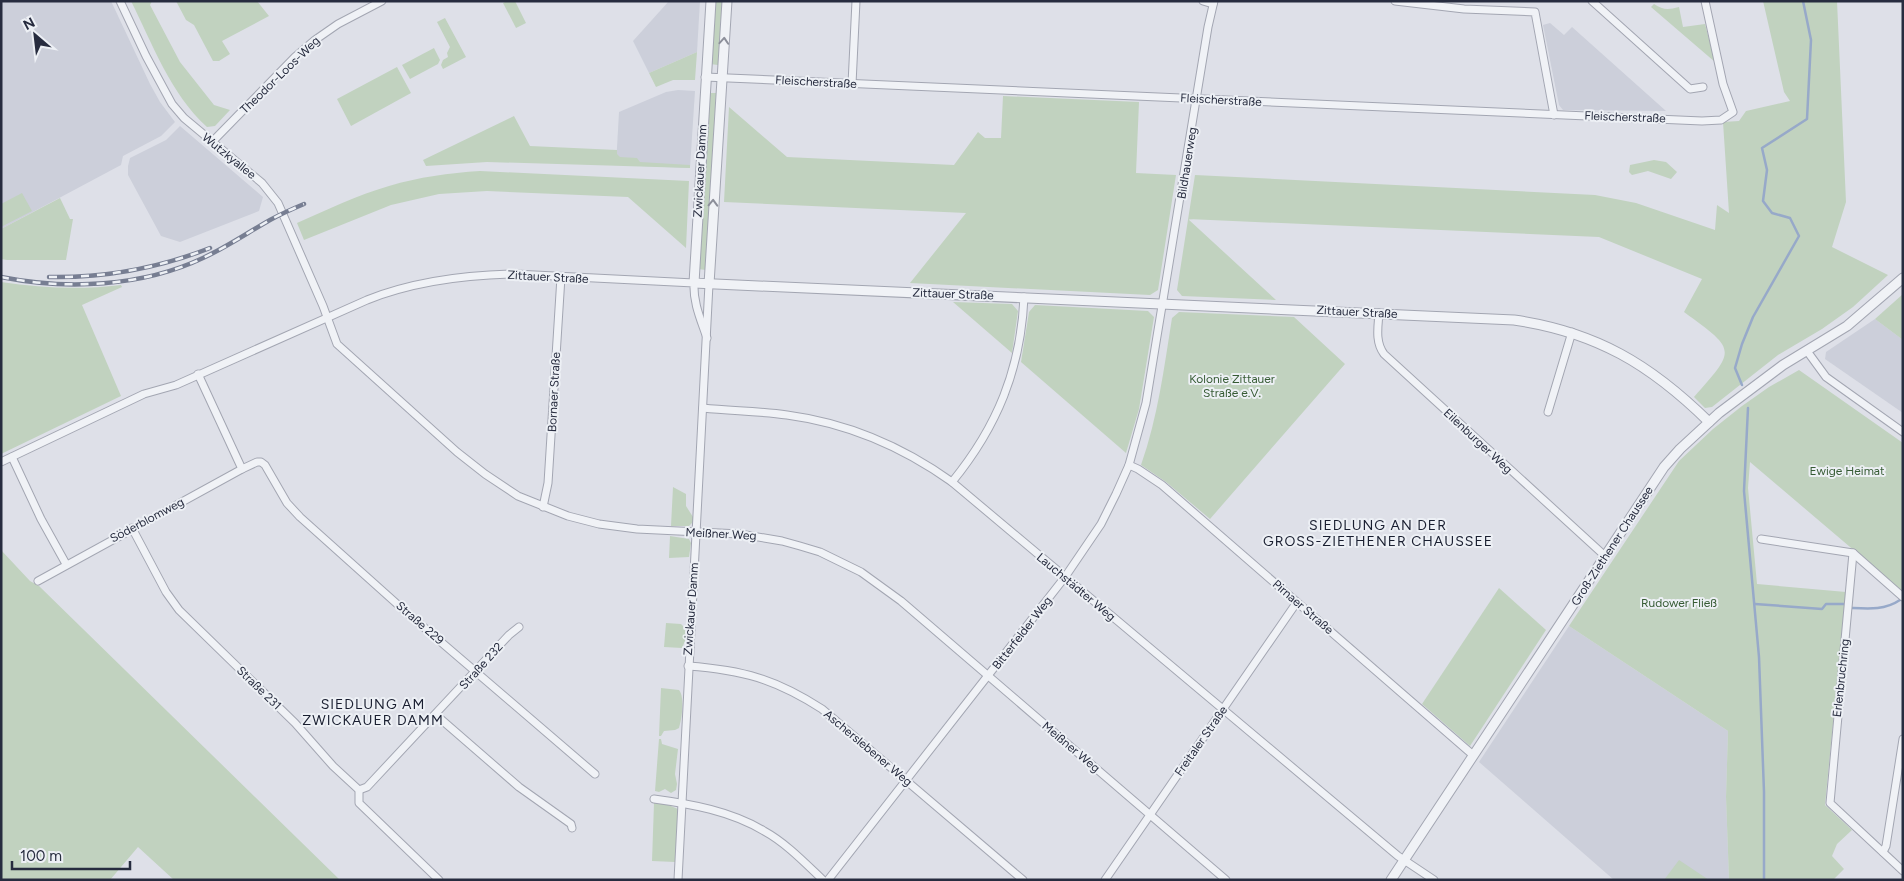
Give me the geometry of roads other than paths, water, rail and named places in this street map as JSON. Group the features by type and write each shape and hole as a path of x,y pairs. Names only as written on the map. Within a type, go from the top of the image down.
{"street":[{"name":"Wutzkyallee","path":"120,1 149,62 172,104 184,118 262,183 271,193 287,222 328,318"},
{"name":"Theodor-Loos-Weg","path":"212,142 282,70 315,40 338,24 382,1"},
{"name":"Zwickauer Damm","path":"707,338 693,295 710,1"},
{"name":"Zwickauer Damm","path":"678,880 709,284 727,1"},
{"path":"852,84 856,1"},
{"path":"1203,1 1214,3"},
{"path":"1395,1 1464,9 1535,12 1554,115"},
{"path":"1592,1 1690,88 1704,87"},
{"name":"Fleischerstraße","path":"706,77 1554,115 1702,121 1721,120 1733,112 1723,84 1706,1"},
{"name":"Bildhauerweg","path":"1180,206 1214,3"},
{"name":"Bitterfelder Weg","path":"828,880 1065,578 1101,524 1129,466 1146,403 1180,206"},
{"name":"Zittauer Straße","path":"1,462 144,394 176,385 390,291 440,279 487,274 1514,320 1543,324 1572,332 1602,344 1636,362 1671,387 1709,422"},
{"name":"Bornaer Straße","path":"543,507 548,484 561,277"},
{"name":"Groß-Ziethener Chaussee","path":"1391,880 1664,467 1709,422 1783,365 1852,322 1903,278"},
{"path":"952,482 968,463 988,432 1001,403 1020,342 1024,297"},
{"name":"Eilenburger Weg","path":"1379,313 1378,341 1384,354 1605,556"},
{"name":"Meißner Weg","path":"328,318 337,344 342,350 457,452 518,496 568,516 599,524 637,529 740,534 782,540 820,552 861,572 887,590 1226,880"},
{"path":"1548,412 1572,332"},
{"path":"1807,351 1826,378 1903,432"},
{"path":"198,374 242,468"},
{"name":"Lauchstädter Weg","path":"703,408 786,414 830,423 864,434 892,446 936,470 1404,860 1434,880"},
{"path":"12,457 41,519 66,564"},
{"name":"Söderblomweg","path":"38,581 242,468 257,462"},
{"name":"Straße 229","path":"257,462 265,465 287,503 300,517 596,774"},
{"name":"Pirnaer Straße","path":"1129,466 1138,469 1162,486 1473,755"},
{"name":"Straße 231","path":"132,528 166,592 179,610 295,723 333,766 359,790 359,803 439,880"},
{"path":"1761,539 1853,553 1903,596"},
{"name":"Erlenbruchring","path":"1853,553 1830,804 1883,852"},
{"name":"Freitaler Straße","path":"1105,880 1297,602"},
{"name":"Straße 232","path":"359,790 367,787 436,715 509,634 519,627"},
{"name":"Ascherslebener Weg","path":"688,666 743,672 773,682 798,694 822,709 1022,880"},
{"path":"436,715 518,787 571,824 572,828"},
{"path":"1903,739 1886,846 1883,852 1903,871"},
{"path":"654,800 681,803 741,819 765,831 824,880"}],"waterway":[{"name":"Rudower Fließ","path":"1742,385 1735,368 1742,344 1753,317 1799,236 1790,218 1772,213 1763,201 1767,170 1762,148 1807,119 1811,40 1803,1"},
{"name":"Rudower Fließ","path":"1748,408 1744,491 1759,657 1764,792 1764,880"},
{"path":"1852,608 1871,609 1889,606 1900,600"},
{"path":"1755,604 1822,609 1826,604 1844,604"}],"railway":[{"path":"1,277 51,284 77,284 104,283 155,275 203,258 229,245 270,220 304,204"},
{"path":"49,277 111,274 171,261 210,248"}],"district":[{"name":"SIEDLUNG AN DER GROSS-ZIETHENER CHAUSSEE","path":"1378,534"},
{"name":"SIEDLUNG AM ZWICKAUER DAMM","path":"373,712"}],"park label":[{"name":"Kolonie Zittauer Straße e.V.","path":"1232,386"},
{"name":"Ewige Heimat","path":"1847,471"}]}
